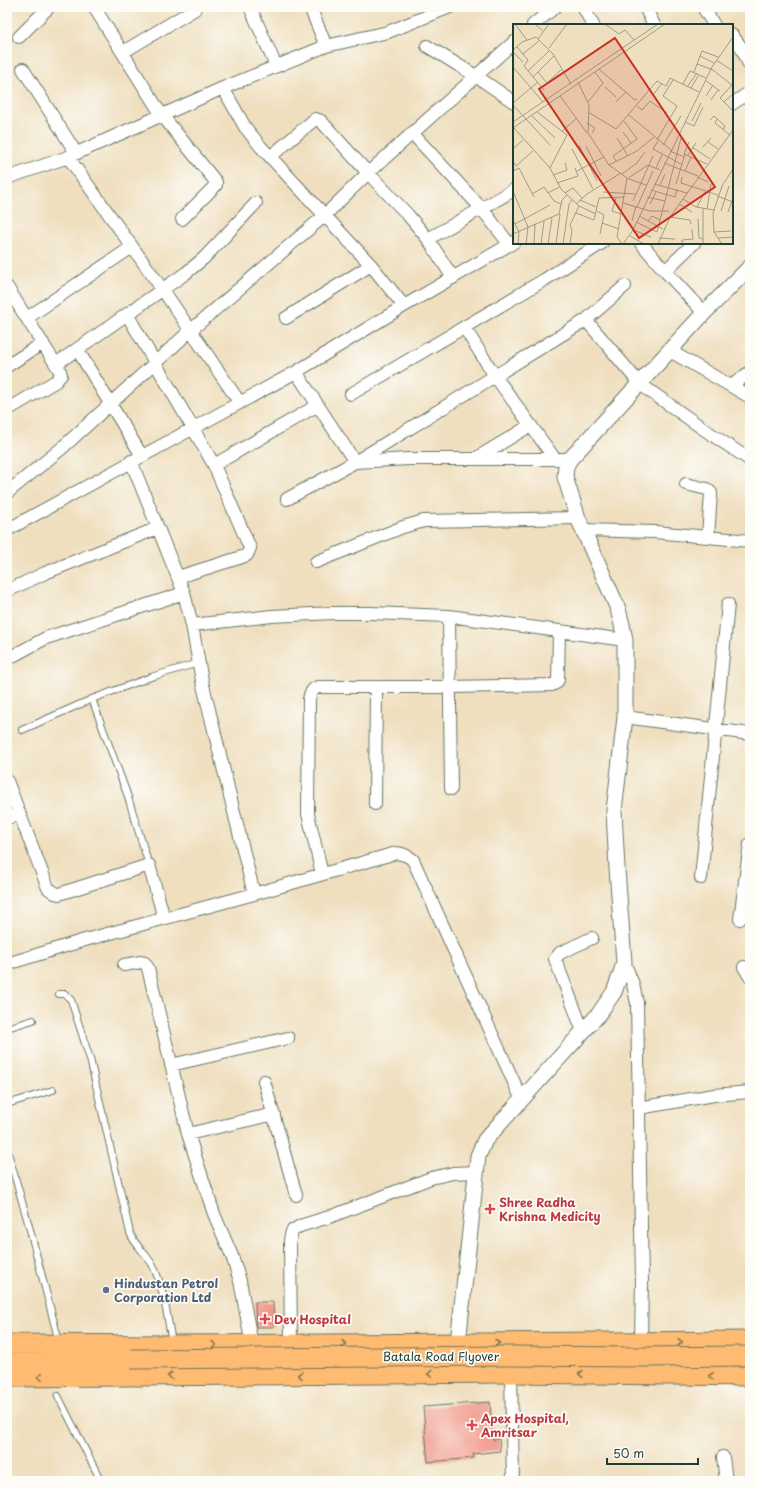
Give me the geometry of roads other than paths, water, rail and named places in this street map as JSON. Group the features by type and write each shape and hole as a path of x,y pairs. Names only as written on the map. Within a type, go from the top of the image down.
{"main road":[{"path":"7,1344 252,1345 750,1341"},
{"name":"Batala Road Flyover","path":"7,1353 107,1353 131,1359"},
{"name":"Batala Road Flyover","path":"7,1363 108,1363 131,1359 750,1356"},
{"path":"7,1377 458,1373 750,1376"}],"street":[{"path":"19,37 49,7"},
{"path":"250,7 276,66"},
{"path":"310,7 326,46"},
{"path":"7,178 72,155 161,114 326,46 388,32 449,7"},
{"path":"534,24 554,7"},
{"path":"583,7 592,24"},
{"path":"645,7 654,24"},
{"path":"703,7 713,24"},
{"path":"98,8 161,114 216,182 216,185 182,219"},
{"path":"123,52 195,9"},
{"path":"733,36 741,47 750,66"},
{"path":"8,492 62,448 190,331 324,216 368,173 513,43"},
{"path":"427,46 476,76 513,101"},
{"path":"23,69 72,155 132,247 240,403"},
{"path":"223,88 245,127 270,157 371,265 404,306"},
{"path":"733,103 750,92"},
{"path":"270,157 315,119 318,119 324,123 368,173 408,215 428,239 452,278"},
{"path":"7,530 136,458 296,372 404,306 512,244 412,133"},
{"path":"428,239 513,191"},
{"path":"56,364 186,273 204,258 256,203"},
{"path":"351,394 556,273 600,244"},
{"path":"642,244 704,313"},
{"path":"665,271 693,244"},
{"path":"27,318 132,247"},
{"path":"286,318 371,265"},
{"path":"355,462 409,459 562,459 640,384 704,313 750,267"},
{"path":"287,499 355,462 586,320 625,286"},
{"path":"7,287 61,374 56,381 7,410"},
{"path":"127,314 214,465 249,543 249,552 247,555 178,577"},
{"path":"586,320 640,384 750,460"},
{"path":"458,1373 458,1343 478,1156 485,1140 608,1003 619,982 624,962 614,811 625,717 625,640 618,609 581,524 565,477 566,466 562,459 531,425 495,376 464,327"},
{"path":"7,366 42,343"},
{"path":"77,349 110,404 136,458 158,528 184,593 192,625 198,663 254,894"},
{"path":"670,352 750,397"},
{"path":"296,372 355,462"},
{"path":"731,386 750,372"},
{"path":"214,465 318,405"},
{"path":"475,460 531,425"},
{"path":"686,484 707,489 711,493 708,537"},
{"path":"316,562 403,527 424,521 581,524 750,541"},
{"path":"7,591 45,573 158,528"},
{"path":"7,659 46,638 184,593"},
{"path":"701,878 728,604"},
{"path":"192,625 272,616 333,613 449,616 625,640"},
{"path":"449,616 451,789"},
{"path":"322,874 308,814 309,695 314,688 318,686 450,687 547,686 556,684 558,680 559,631"},
{"path":"375,804 376,687"},
{"path":"625,717 750,734"},
{"path":"7,781 48,888 59,894 149,865 164,918"},
{"path":"7,818 19,814"},
{"path":"740,919 750,844"},
{"path":"7,964 85,940 254,894 396,853 408,856 413,860 522,1100"},
{"path":"583,1031 555,959 560,953 592,938"},
{"path":"124,965 141,962 145,963 147,966 188,1134 214,1214 232,1256 240,1281 252,1345"},
{"path":"624,962 636,994 642,1280 641,1342"},
{"path":"171,1065 288,1038"},
{"path":"264,1081 296,1195"},
{"path":"639,1108 714,1095 750,1092"},
{"path":"188,1134 274,1114"},
{"path":"291,1344 290,1240 292,1231 300,1226 332,1216 431,1178 453,1173 476,1172"},
{"path":"511,1373 513,1481"},
{"path":"723,1457 726,1481"}],"lane":[{"path":"22,730 151,677 198,663"},
{"path":"92,700 135,816 149,865"},
{"path":"59,994 65,994 71,1000 90,1059 132,1240 150,1260 156,1271 173,1345"},
{"path":"7,1028 33,1020"},
{"path":"7,1104 53,1090"},
{"path":"7,1148 60,1344"},
{"path":"58,1396 101,1481"}],"place":[{"name":"Shree Radha Krishna Medicity","path":"490,1209"},
{"name":"Hindustan Petrol Corporation Ltd","path":"106,1290"},
{"name":"Dev Hospital","path":"265,1319"},
{"name":"Apex Hospital, Amritsar","path":"472,1425"}]}
